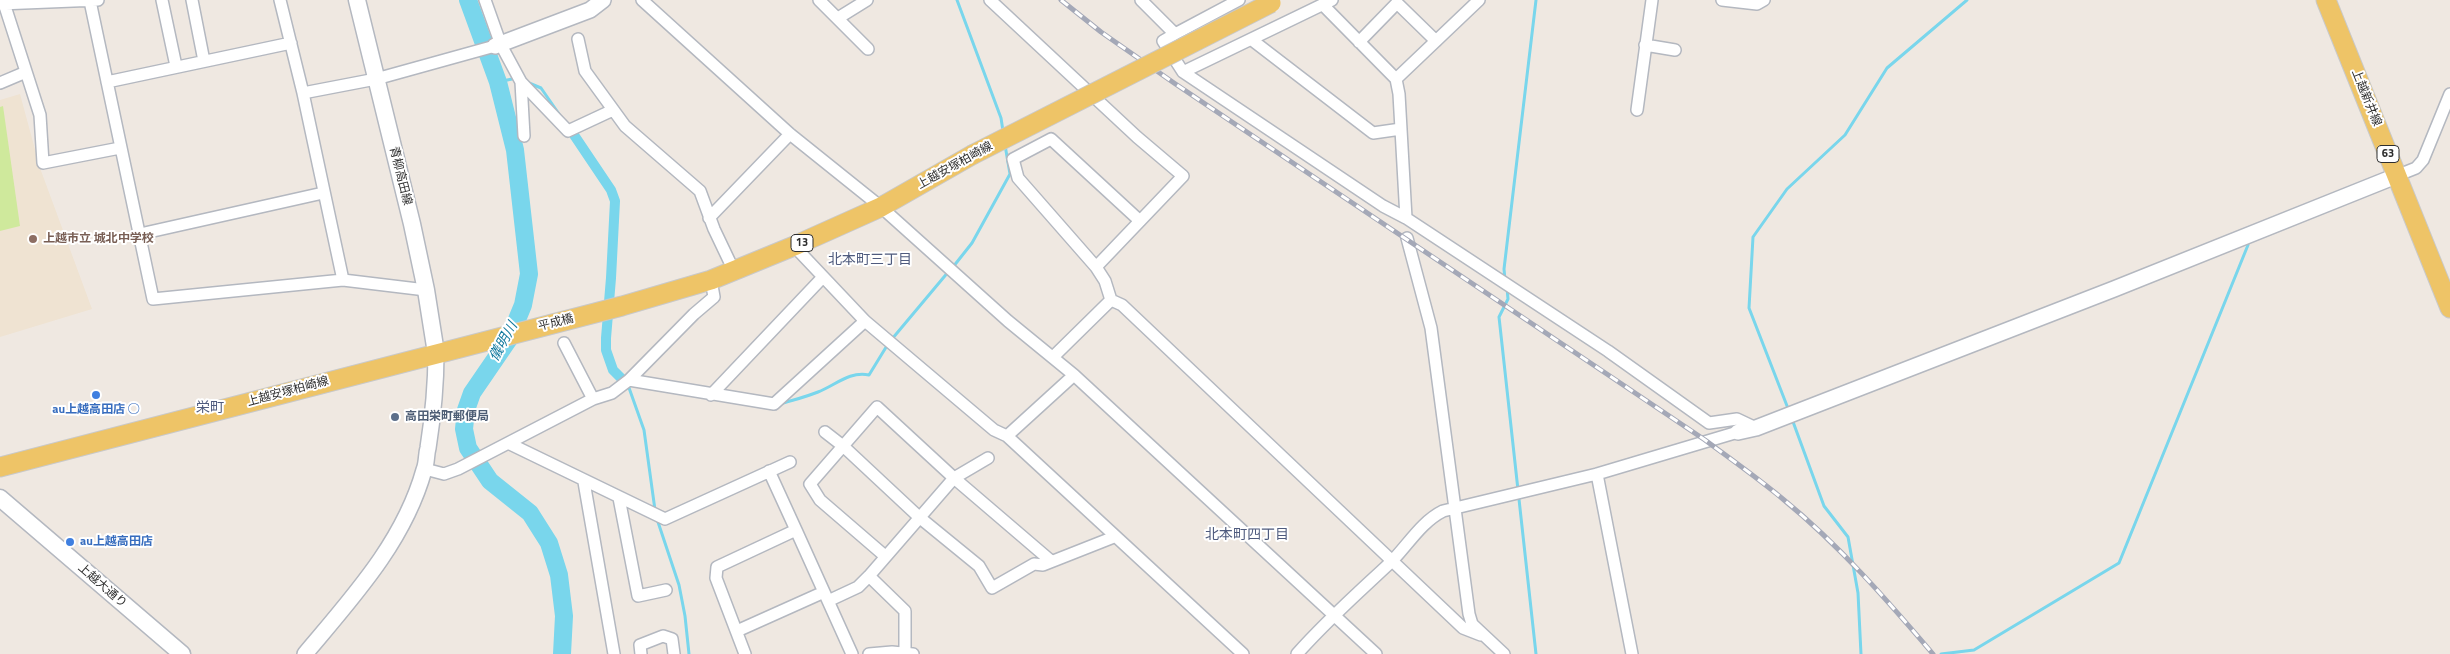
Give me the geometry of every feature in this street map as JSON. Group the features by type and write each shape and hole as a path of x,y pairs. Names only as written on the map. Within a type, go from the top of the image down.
{"main road":[{"name":"青柳高田線","path":"357,0 426,290 436,353"},
{"name":"上越新井線","path":"2326,0 2450,308"},
{"name":"上越安塚柏崎線","path":"622,306 711,280 794,246 881,207 972,155 1273,1"},
{"name":"平成橋","path":"460,347 622,306"},
{"name":"上越安塚柏崎線","path":"0,467 460,347"},
{"name":"上越大通り","path":"0,498 182,654"}],"street":[{"path":"162,0 176,66"},
{"path":"192,0 204,61"},
{"path":"280,0 303,93 343,280"},
{"path":"485,0 498,45 521,82 568,131 613,110"},
{"path":"303,93 376,79 498,45 590,10 603,0"},
{"path":"642,0 790,134 881,207 1074,375 1376,654"},
{"path":"819,0 868,49"},
{"path":"838,18 868,0"},
{"path":"990,0 1183,176 1096,268"},
{"path":"1141,0 1175,34"},
{"path":"1396,79 1479,0"},
{"path":"1637,110 1652,0"},
{"path":"1722,0 1757,4 1764,0"},
{"path":"120,148 43,163 40,115 2,3 94,1 120,148 153,299 343,280 426,290"},
{"path":"1234,1 1163,41 1184,72 1383,206 1406,218 1608,351 1709,423 1737,419 1756,428"},
{"path":"1184,72 1328,2 1359,42 1396,79 1406,218"},
{"path":"1359,42 1398,4 1436,41"},
{"path":"578,39 585,71 625,126 700,191 709,218 734,271"},
{"path":"1252,40 1374,133 1401,129"},
{"path":"107,82 291,43"},
{"path":"1646,45 1675,50"},
{"path":"0,83 26,72"},
{"path":"521,82 524,136"},
{"path":"1296,654 1333,614 1392,561 1434,516 1454,507 1597,474 1756,428 2114,289 2416,168 2423,160 2450,94"},
{"path":"709,218 790,134"},
{"path":"1140,221 1051,139 1014,159 1018,178 1096,268 1105,281 1111,300 1122,305 1463,628 1481,635"},
{"path":"140,234 323,193"},
{"path":"1407,238 1430,328 1469,614 1472,624 1481,635 1504,654"},
{"path":"794,246 865,321 994,430 1007,436 1114,537 1243,654"},
{"path":"711,395 823,277"},
{"path":"425,469 444,474 458,469 593,399 612,393 629,380 714,297 711,280"},
{"path":"1053,357 1111,300"},
{"path":"629,380 774,404 865,321"},
{"path":"564,343 593,399"},
{"path":"305,654 374,571 404,520 425,469 434,405 436,353"},
{"path":"1007,436 1074,375"},
{"path":"885,556 820,500 810,484 876,407 954,478 1051,561"},
{"path":"825,432 843,446 919,517 978,566 992,588 1034,564 1043,565 1114,537"},
{"path":"508,443 584,482 665,519 790,462"},
{"path":"737,631 826,596 858,587 954,478 988,458"},
{"path":"769,471 852,654"},
{"path":"1597,474 1632,654"},
{"path":"584,482 614,654"},
{"path":"619,498 638,596 666,590"},
{"path":"745,654 716,578 717,567 724,562 796,530"},
{"path":"869,576 905,611 908,653 869,654"},
{"path":"641,654 640,645 663,636 672,638 674,654"}],"shaded area":[{"name":"上越市立 城北中学校","path":"20,94 40,168 92,309 0,337 0,100"}],"green space":[{"path":"3,106 20,226 0,231 0,107"}],"waterway":[{"name":"儀明川","path":"468,0 498,82 515,150 529,274 523,305 509,339 472,393 466,410 464,429 468,448 490,481 530,513 549,543 559,575 564,616 562,654"},
{"path":"957,0 1001,118 1003,131"},
{"path":"1505,280 1504,269 1536,0"},
{"path":"1789,411 1749,308 1753,237 1787,189 1845,135 1887,68 1967,0"},
{"path":"498,82 512,79"},
{"path":"529,83 541,88 559,114"},
{"path":"572,132 611,190 615,201 606,350 613,370 622,379"},
{"path":"953,267 972,243 1010,174 1005,145"},
{"path":"1941,654 1974,650 2119,563 2248,245"},
{"path":"892,339 949,271"},
{"path":"1507,288 1508,299 1499,317 1536,654"},
{"path":"780,404 818,392 855,375 869,375 888,344"},
{"path":"628,385 644,430 655,510"},
{"path":"1792,419 1824,506 1848,537 1858,593 1861,654"},
{"path":"657,519 679,585 689,654"}],"railway":[{"path":"1061,0 1101,32 1174,83 1705,440 1775,492 1843,554 1933,654"}],"place":[{"name":"上越市立 城北中学校","path":"33,239"},
{"name":"au上越高田店 ○","path":"96,395"},
{"name":"高田栄町郵便局","path":"395,417"},
{"name":"au上越高田店","path":"70,542"}],"district":[{"name":"北本町三丁目","path":"870,261"},
{"name":"栄町","path":"210,409"},
{"name":"北本町四丁目","path":"1247,536"}]}
